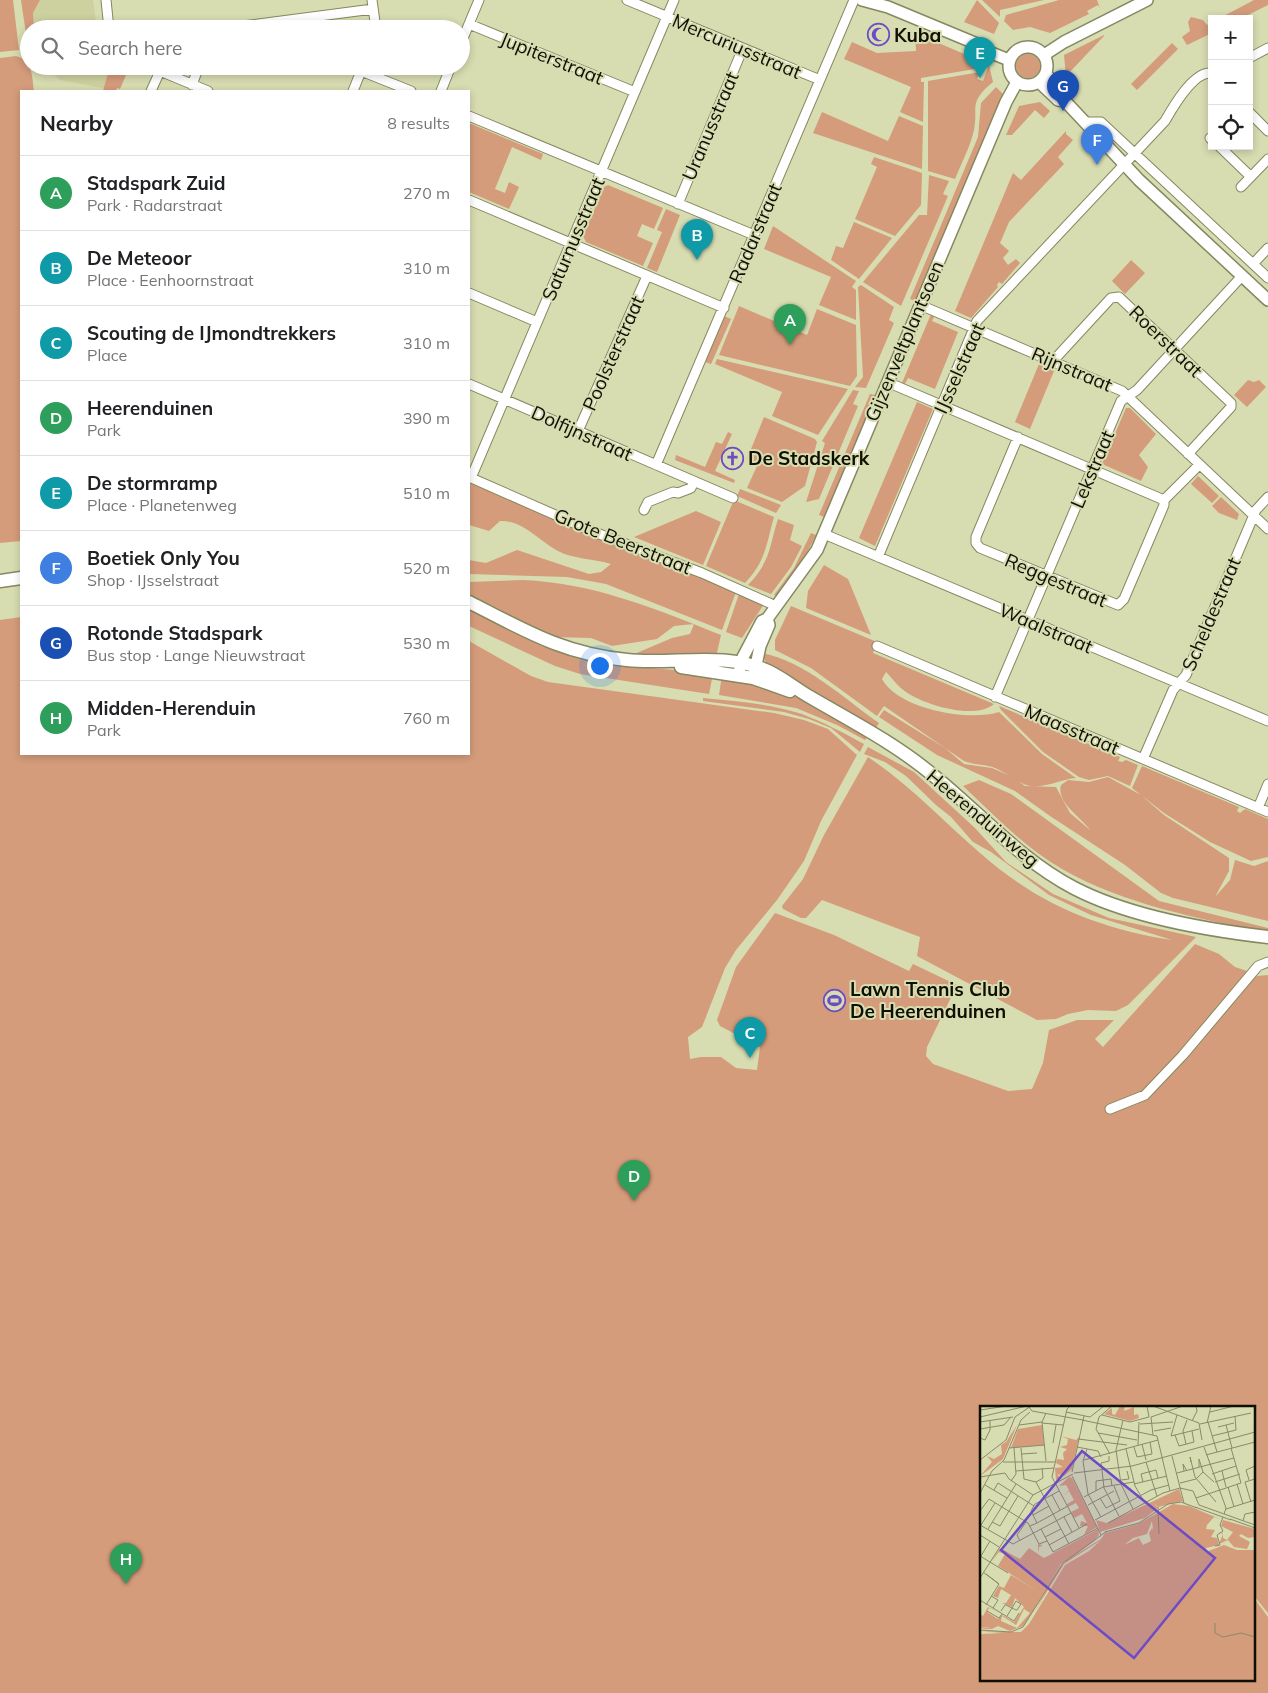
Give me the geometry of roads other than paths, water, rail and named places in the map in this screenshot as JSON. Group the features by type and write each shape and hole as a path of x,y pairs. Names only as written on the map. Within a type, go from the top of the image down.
{"main road":[{"path":"0,581 20,578"},
{"name":"Heerenduinweg","path":"470,603 527,633 560,647 601,656 654,663 699,660 778,676 809,697 905,752 937,778 1005,841 1048,873 1072,887 1123,908 1254,936 1268,937"},
{"name":"Heerenduinweg","path":"1254,936 1268,942"}],"street":[{"path":"106,0 108,20"},
{"path":"470,22 479,0"},
{"name":"Mercuriusstraat","path":"627,0 820,80"},
{"name":"Saturnusstraat","path":"470,477 674,0"},
{"name":"Radarstraat","path":"656,465 854,0"},
{"path":"862,0 885,3 982,46 984,50 1011,57"},
{"path":"1044,55 1064,42 1147,0"},
{"path":"275,20 373,4 375,20"},
{"name":"Jupiterstraat","path":"470,24 635,92"},
{"path":"1043,78 1024,84 1017,82 1010,73 1011,57 1018,49 1029,46 1044,55 1047,61 1043,78 1058,100 1065,101 1124,164 1268,300"},
{"name":"Uranusstraat","path":"678,204 743,48"},
{"path":"1253,56 1268,48"},
{"name":"IJsselstraat","path":"878,557 977,321 1166,121 1178,99 1195,81 1205,74 1208,75"},
{"path":"151,90 158,75"},
{"path":"169,75 205,90"},
{"path":"192,85 196,75"},
{"path":"353,90 359,75"},
{"path":"377,75 409,90"},
{"path":"441,90 447,75"},
{"name":"Gijzenveltplantsoen","path":"739,669 762,621 767,619 808,565 824,534 1008,97 1017,82"},
{"path":"470,116 754,235"},
{"path":"1253,116 1268,131"},
{"path":"1085,122 1102,122 1268,278"},
{"path":"1223,150 1250,176"},
{"path":"1241,187 1268,159"},
{"path":"470,200 724,308"},
{"path":"1253,264 1268,248"},
{"name":"Poolsterstraat","path":"578,431 647,276"},
{"name":"Lekstraat","path":"995,697 1121,401 1137,390 1242,276"},
{"path":"470,293 537,322"},
{"name":"Roerstraat","path":"1053,361 1111,298 1116,296 1231,403 1231,407 1188,454"},
{"name":"Rijnstraat","path":"920,305 1122,391 1268,529"},
{"path":"887,382 1164,500"},
{"name":"Dolfijnstraat","path":"470,384 733,498"},
{"name":"Reggestraat","path":"1018,438 976,537 976,543 980,548 1115,604 1121,604 1164,505 1164,500 1199,464"},
{"name":"Grote Beerstraat","path":"470,477 594,532 702,573 776,606"},
{"path":"644,510 648,502 691,488 694,481"},
{"name":"Scheldestraat","path":"1143,759 1173,690 1186,675 1253,516 1268,497"},
{"name":"Waalstraat","path":"824,534 1268,721"},
{"name":"Gijzenveltplantsoen","path":"754,672 769,625 767,619"},
{"name":"Maasstraat","path":"877,646 1268,812"},
{"path":"1258,808 1268,784"},
{"path":"1110,1109 1145,1095 1183,1055 1258,966 1268,962"}],"place":[{"name":"Kuba","path":"878,35"},
{"name":"De stormramp","path":"980,78"},
{"name":"Rotonde Stadspark","path":"1063,111"},
{"name":"Boetiek Only You","path":"1097,165"},
{"name":"De Meteoor","path":"697,260"},
{"name":"Stadspark Zuid","path":"790,345"},
{"name":"De Stadskerk","path":"732,458"},
{"name":"Lawn Tennis Club De Heerenduinen","path":"834,1000"},
{"name":"Scouting de IJmondtrekkers","path":"750,1058"},
{"name":"Heerenduinen","path":"634,1201"},
{"name":"Midden-Herenduin","path":"126,1584"}]}
